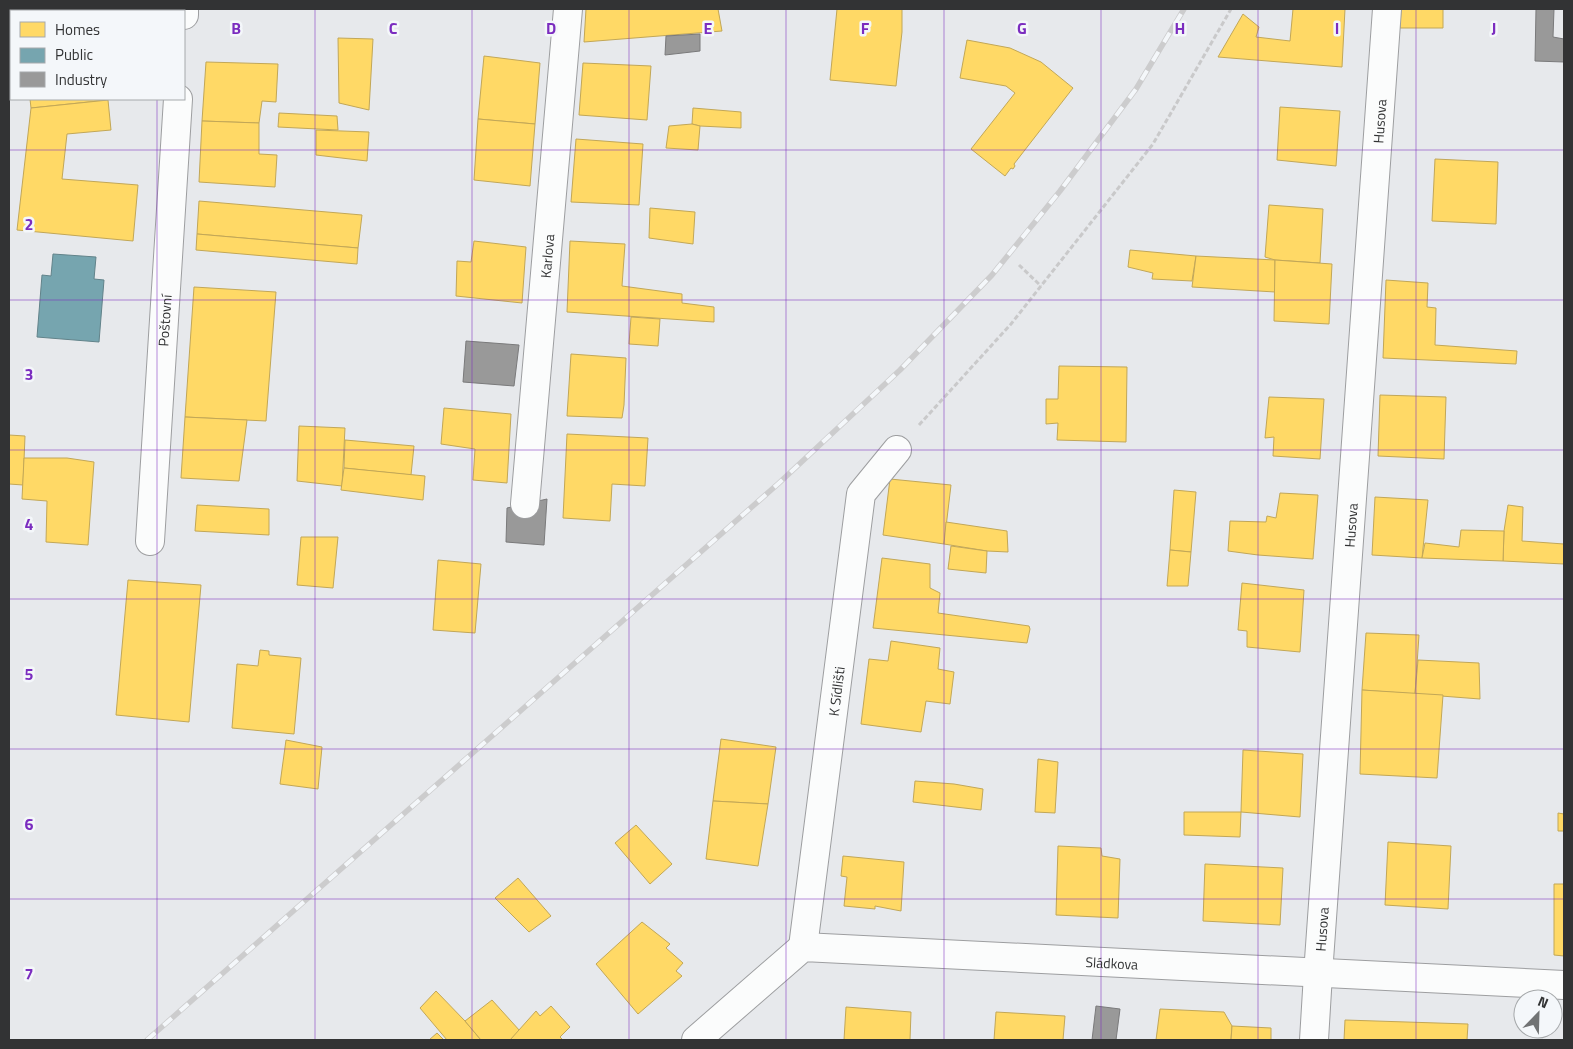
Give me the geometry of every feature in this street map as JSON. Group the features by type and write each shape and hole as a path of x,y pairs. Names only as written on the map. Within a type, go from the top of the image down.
{"street":[{"name":"Karlova","path":"525,504 568,9"},
{"name":"Husova","path":"1314,1040 1387,9"},
{"name":"Poštovní","path":"150,541 178,100"},
{"name":"K Sídlišti","path":"803,947 861,494 897,450"},
{"name":"Sládkova","path":"803,947 1564,985"},
{"path":"696,1040 803,947"}],"path":[{"path":"897,450 1011,324 1154,144 1230,9"},
{"path":"1019,265 1041,286"}],"building: Homes":[{"path":"73,9 99,9 99,10"},
{"path":"99,9 151,9 151,10"},
{"path":"586,9 718,9 722,31 584,42"},
{"path":"837,9 902,9 902,32 896,86 830,80"},
{"path":"1293,9 1345,9 1342,67 1218,57 1243,14 1259,27 1256,37 1290,41"},
{"path":"1401,9 1443,9 1443,28 1400,28"},
{"path":"338,38 373,39 369,110 339,103"},
{"path":"967,40 1010,48 1041,62 1073,88 1014,164 1013,169 1011,168 1005,176 971,149 1015,93 1006,86 960,78"},
{"path":"484,56 540,63 535,124 478,119"},
{"path":"206,62 278,64 276,102 262,101 259,123 202,121"},
{"path":"583,63 651,66 647,120 579,115"},
{"path":"30,100 108,100 31,108"},
{"path":"108,100 111,130 67,134 62,179 138,185 133,241 17,230 31,108"},
{"path":"1280,107 1340,111 1336,166 1277,160"},
{"path":"693,108 741,112 741,128 692,124"},
{"path":"279,113 337,116 338,130 278,127"},
{"path":"478,119 535,124 530,186 474,180"},
{"path":"202,121 259,123 259,154 277,155 275,187 199,182"},
{"path":"692,124 700,126 698,150 666,148 669,126"},
{"path":"316,130 369,132 367,161 316,155"},
{"path":"576,139 643,144 639,205 571,202"},
{"path":"1435,159 1498,162 1496,224 1432,221"},
{"path":"199,201 362,215 358,248 197,234"},
{"path":"1269,205 1323,209 1320,263 1275,260 1265,257"},
{"path":"650,208 695,212 693,244 649,238"},
{"path":"197,234 358,248 357,264 196,250"},
{"path":"474,241 526,247 522,303 456,296 457,261 471,262"},
{"path":"570,241 625,244 622,286 682,294 682,303 714,307 714,322 567,312"},
{"path":"1130,250 1196,256 1192,281 1152,279 1153,273 1128,267"},
{"path":"1196,256 1275,260 1275,292 1192,287"},
{"path":"1275,260 1332,264 1329,324 1274,321"},
{"path":"1386,280 1428,283 1427,307 1436,308 1435,345 1517,351 1516,364 1383,358"},
{"path":"194,287 276,292 266,421 185,417"},
{"path":"631,317 660,319 658,346 629,344"},
{"path":"571,354 626,358 622,418 567,416"},
{"path":"1059,366 1127,367 1126,442 1057,440 1058,423 1046,424 1046,399 1058,399"},
{"path":"1380,395 1446,397 1444,459 1378,456"},
{"path":"1269,397 1324,399 1320,459 1273,456 1274,437 1265,438"},
{"path":"444,408 511,414 507,483 473,480 475,449 441,444"},
{"path":"185,417 247,420 239,481 181,478"},
{"path":"299,426 345,428 342,486 297,481"},
{"path":"567,434 648,438 645,486 612,484 610,521 563,518"},
{"path":"9,435 25,436 23,485 9,484"},
{"path":"345,440 414,446 411,475 344,468"},
{"path":"24,458 67,458 94,462 88,545 46,542 47,501 22,499"},
{"path":"344,468 425,476 423,500 341,490"},
{"path":"890,479 951,485 944,544 883,535"},
{"path":"1174,490 1196,492 1191,552 1170,550"},
{"path":"1280,493 1318,495 1313,559 1228,551 1230,521 1266,522 1267,516 1276,518"},
{"path":"1375,497 1428,500 1422,558 1372,555"},
{"path":"197,505 269,509 269,535 195,531"},
{"path":"1508,505 1523,507 1522,541 1564,544 1564,564 1503,561 1504,531"},
{"path":"946,522 1007,531 1008,552 987,551 944,544"},
{"path":"1461,530 1504,531 1503,561 1422,558 1425,543 1459,547"},
{"path":"301,537 338,537 333,588 297,585"},
{"path":"951,546 987,551 986,573 948,569"},
{"path":"1170,550 1191,552 1188,586 1167,586"},
{"path":"882,558 930,564 930,588 940,593 938,613 1029,626 1027,643 873,628"},
{"path":"438,560 481,564 475,633 433,630"},
{"path":"128,580 201,585 189,722 116,715"},
{"path":"1242,583 1304,590 1300,652 1247,647 1247,631 1238,630"},
{"path":"1366,633 1419,635 1415,694 1362,690"},
{"path":"891,641 940,648 938,669 954,672 950,704 926,701 921,732 861,724 869,659 888,661"},
{"path":"260,650 269,651 269,655 301,658 294,734 232,728 237,664 258,666"},
{"path":"1418,660 1479,663 1480,699 1415,694"},
{"path":"1362,690 1443,695 1437,778 1360,774"},
{"path":"721,739 776,747 768,804 713,801"},
{"path":"286,740 322,747 318,789 280,784"},
{"path":"1243,750 1303,754 1300,817 1241,812"},
{"path":"1038,759 1058,762 1055,813 1035,812"},
{"path":"915,781 954,784 983,789 981,810 913,802"},
{"path":"713,801 768,804 758,866 706,859"},
{"path":"1184,812 1241,812 1240,837 1184,835"},
{"path":"1558,813 1564,814 1564,831 1558,831"},
{"path":"636,825 672,864 650,884 615,843"},
{"path":"1388,842 1451,846 1448,909 1385,905"},
{"path":"1058,846 1101,848 1102,856 1120,859 1118,918 1056,915"},
{"path":"843,856 904,862 901,911 875,906 875,909 844,906 847,877 841,876"},
{"path":"1205,864 1283,868 1280,925 1203,921"},
{"path":"518,878 551,916 529,932 495,898"},
{"path":"1554,884 1564,884 1564,956 1554,955"},
{"path":"642,922 670,944 666,948 683,963 676,971 682,976 638,1014 596,964"},
{"path":"436,991 481,1040 447,1040 420,1008"},
{"path":"492,1000 520,1031 510,1040 481,1040 465,1021"},
{"path":"551,1006 570,1027 560,1037 563,1040 510,1040 536,1011 540,1016"},
{"path":"846,1007 911,1012 910,1040 844,1040"},
{"path":"1160,1009 1224,1012 1232,1026 1231,1040 1156,1040"},
{"path":"996,1012 1065,1016 1063,1040 994,1040"},
{"path":"1345,1020 1468,1024 1467,1040 1344,1040"},
{"path":"1232,1026 1271,1028 1271,1040 1231,1040"},
{"path":"437,1033 444,1040 429,1040"}],"building: Public":[{"path":"53,254 96,257 94,279 104,280 99,342 37,337 42,275 51,276"}],"building: Industry":[{"path":"1536,9 1554,9 1553,37 1564,39 1564,62 1535,61"},
{"path":"700,34 700,51 665,55 666,36"},
{"path":"466,341 519,345 514,386 463,382"},
{"path":"547,499 544,545 506,542 507,508"},
{"path":"1096,1006 1120,1009 1116,1040 1092,1040"}],"railway":[{"path":"147,1040 779,483 900,370 992,275 1060,191 1136,89 1184,9"}]}
